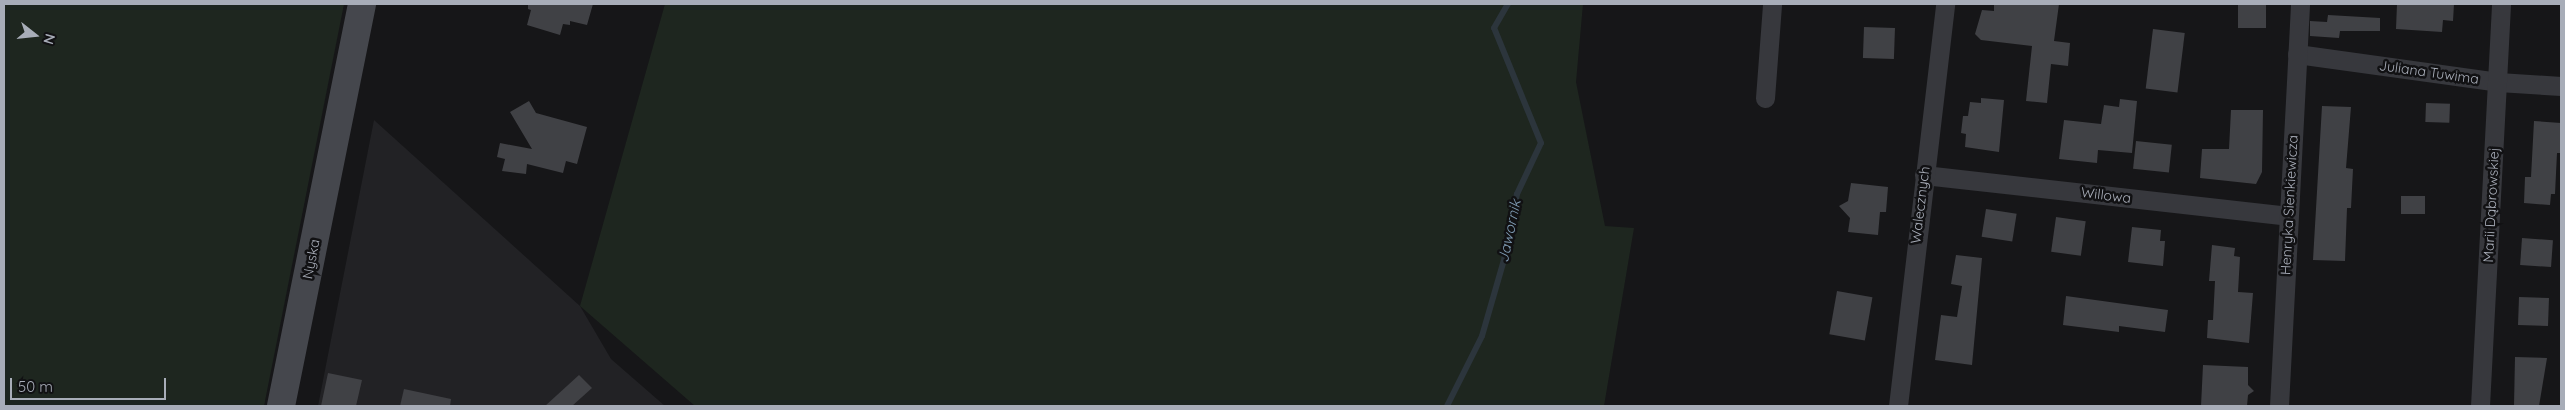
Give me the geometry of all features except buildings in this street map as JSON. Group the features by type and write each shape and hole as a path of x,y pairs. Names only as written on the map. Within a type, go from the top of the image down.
{"street":[{"name":"Nyska","path":"281,406 362,4"},
{"path":"1764,98 1772,4"},
{"name":"Walecznych","path":"1898,406 1945,4"},
{"name":"Henryka Sienkiewicza","path":"2279,406 2300,4"},
{"name":"Marii Dąbrowskiej","path":"2480,406 2501,4"},
{"name":"Juliana Tuwima","path":"2297,54 2498,82 2561,86"},
{"name":"Willowa","path":"1924,175 2288,216"}],"shaded area":[{"path":"4,4 344,4 264,406 4,406"},
{"path":"665,4 1583,4 1576,82 1605,226 1634,228 1604,406 695,406 580,306"},
{"path":"374,120 580,306 611,359 665,406 318,406"}],"waterway":[{"name":"Jawornik","path":"1447,406 1482,336 1504,260 1517,194 1541,143 1494,28 1508,4"}]}
